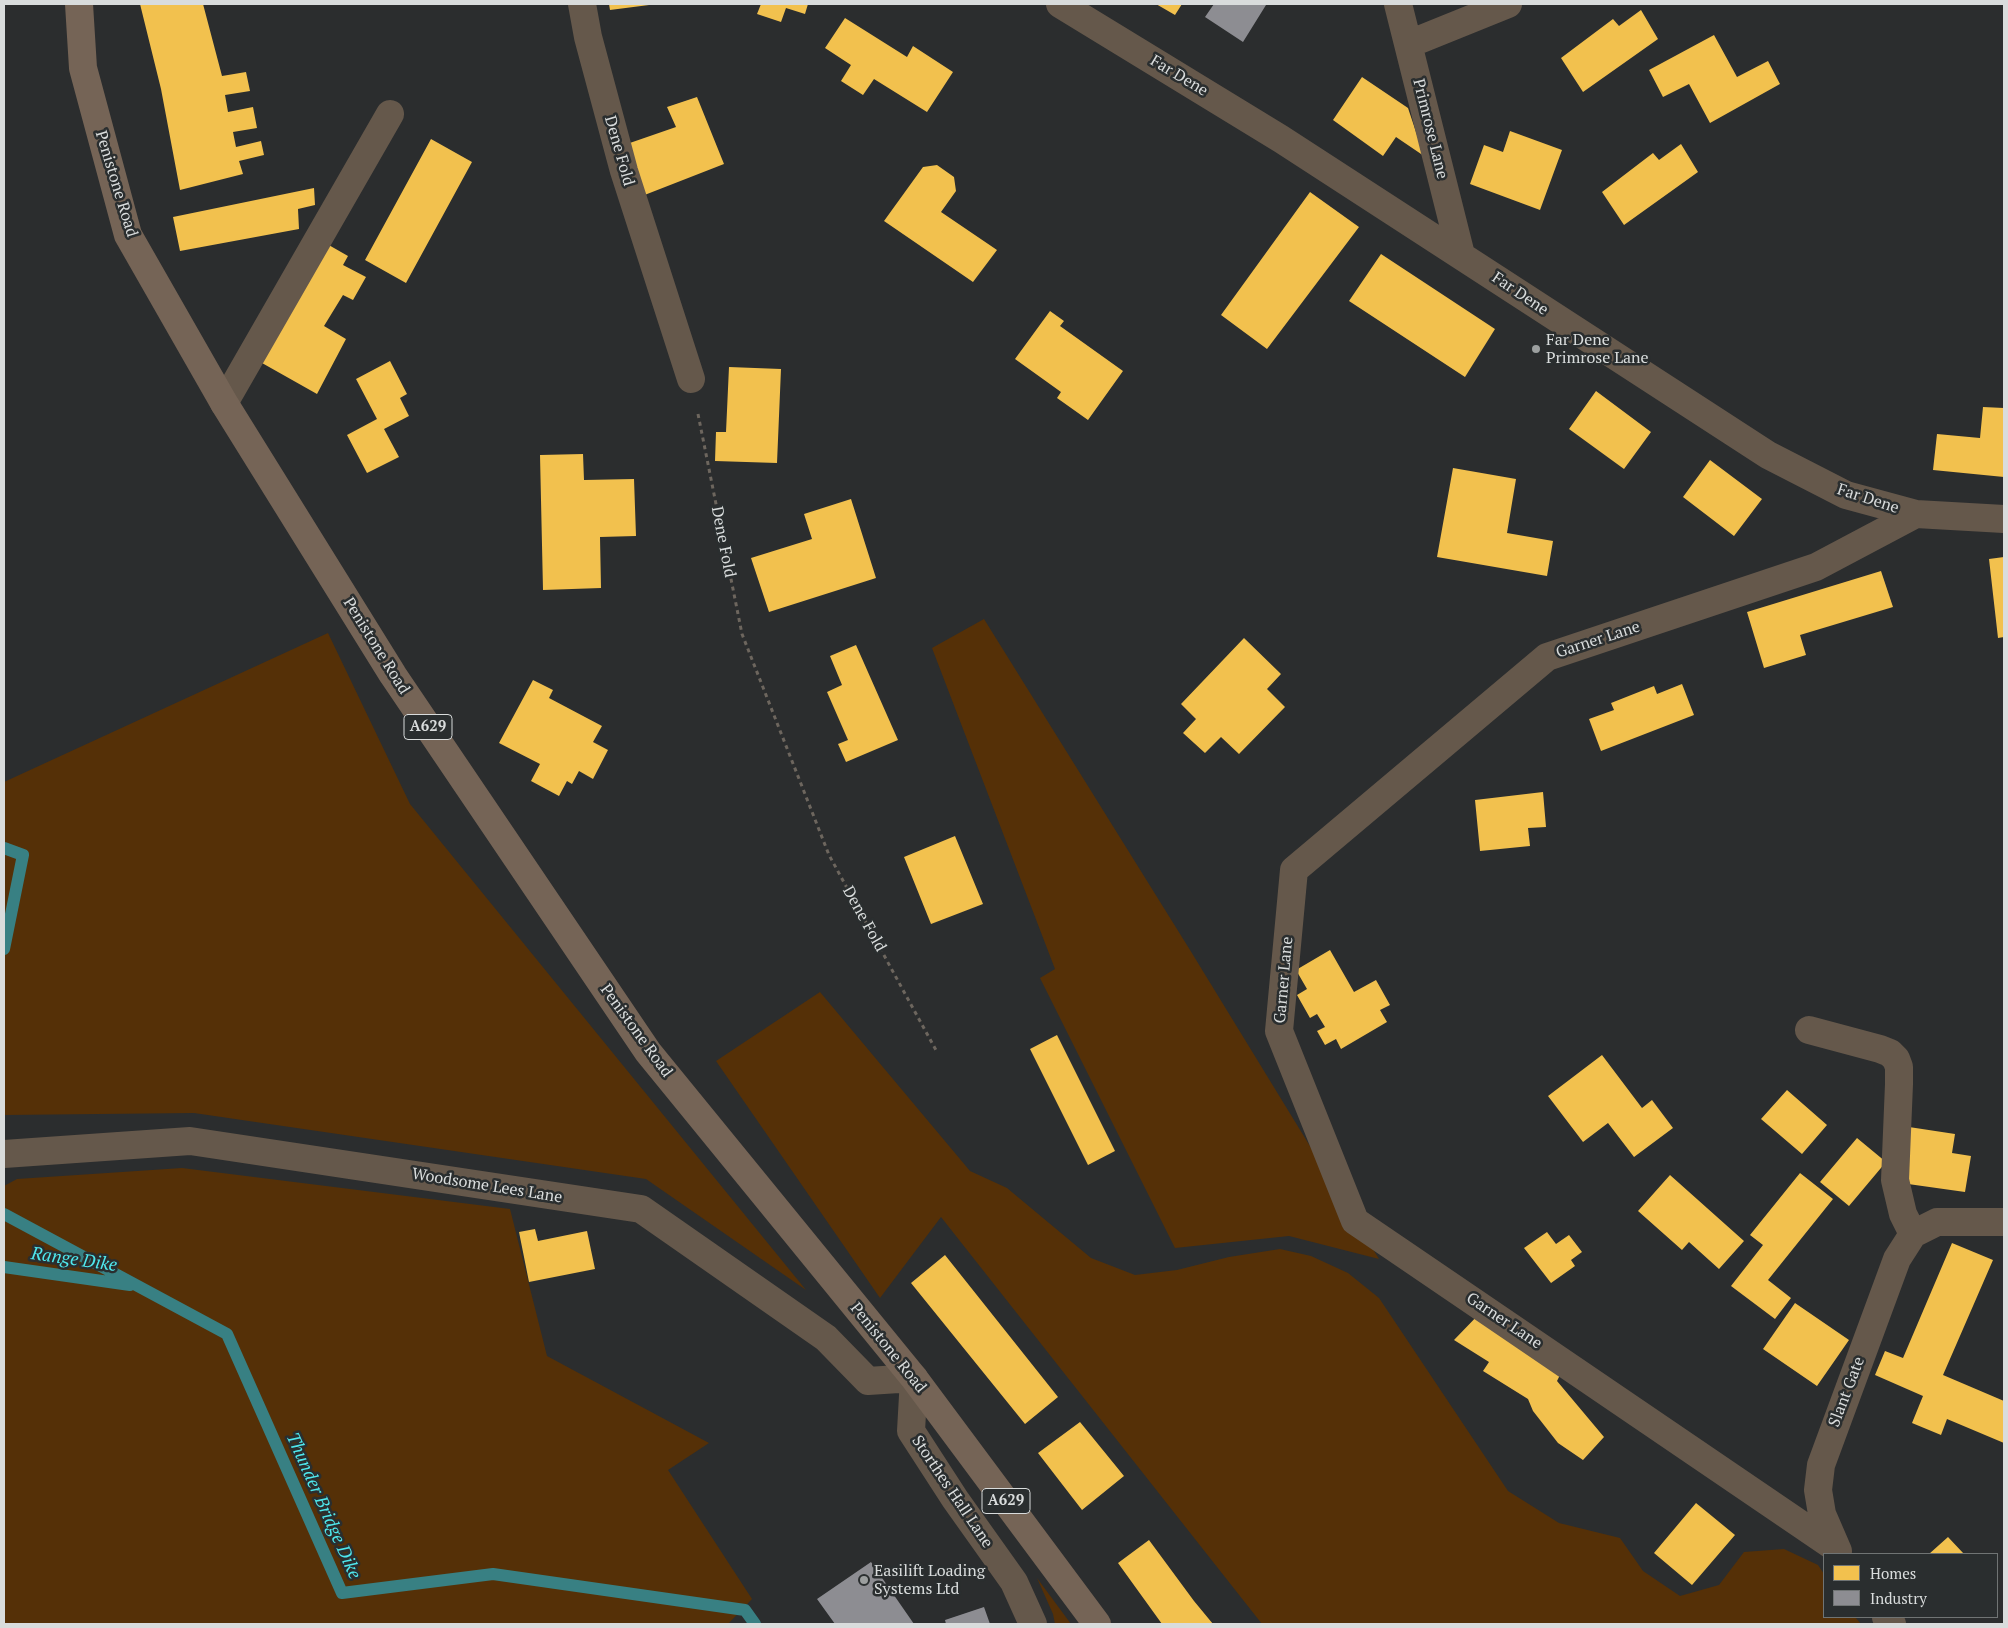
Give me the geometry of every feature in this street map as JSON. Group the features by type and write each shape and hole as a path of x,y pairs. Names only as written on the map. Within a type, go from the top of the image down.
{"highway":[{"name":"Penistone Road","path":"79,4 82,68 128,235 224,403 393,675 648,1052 914,1378 1097,1624"}],"street":[{"name":"Dene Fold","path":"582,4 588,37 624,170 691,379"},
{"name":"Far Dene","path":"1060,4 1281,139 1768,455 1846,495 1916,514 2004,519"},
{"name":"Primrose Lane","path":"1398,4 1461,255"},
{"path":"1409,44 1508,4"},
{"path":"224,403 390,114"},
{"name":"Garner Lane","path":"1839,1552 1355,1220 1279,1030 1294,870 1547,657 1816,567 1916,514"},
{"path":"1809,1030 1880,1048 1890,1053 1896,1059 1899,1067 1899,1084 1895,1180 1903,1214 1913,1234 1937,1222 2004,1222"},
{"name":"Woodsome Lees Lane","path":"4,1154 190,1141 641,1209 826,1338 868,1381 914,1378"},
{"name":"Slant Gate","path":"1839,1552 1822,1514 1818,1490 1821,1465 1897,1259 1913,1234"},
{"name":"Storthes Hall Lane","path":"914,1378 911,1432 954,1499 1014,1582 1033,1624"}],"path":[{"name":"Dene Fold","path":"691,379 742,634 829,855 937,1052"}],"shaded area":[{"path":"984,619 1379,1259 1289,1236 1175,1248 1040,978 1055,969 932,648"},
{"path":"328,633 410,804 806,1290 646,1179 194,1113 4,1115 4,782"},
{"path":"820,992 970,1171 1007,1188 1091,1258 1135,1275 1177,1270 1229,1257 1280,1249 1311,1256 1348,1273 1379,1298 1508,1491 1559,1523 1620,1538 1643,1571 1680,1596 1719,1585 1744,1552 1784,1549 1818,1565 1823,1572 1823,1618 1856,1618 1861,1624 1262,1624 941,1217 880,1298 716,1061"},
{"path":"182,1168 510,1209 547,1356 709,1443 668,1470 752,1599 728,1624 4,1624 4,1186 17,1179"},
{"path":"1037,1578 1071,1624 1055,1624 1053,1614"}],"building: Homes":[{"path":"140,4 203,4 222,76 246,72 250,91 225,95 228,112 253,107 257,128 233,132 236,147 261,141 264,155 239,161 243,174 180,190 161,89"},
{"path":"609,4 649,4 649,5 610,10"},
{"path":"761,4 808,4 805,14 786,8 781,22 757,14"},
{"path":"1156,4 1182,4 1175,15"},
{"path":"1641,10 1658,39 1583,92 1561,58 1613,19 1619,26"},
{"path":"845,18 907,57 913,46 953,72 927,112 874,79 863,95 841,81 851,65 825,48"},
{"path":"1714,35 1737,77 1768,61 1780,84 1710,123 1689,84 1663,97 1649,70"},
{"path":"1362,77 1408,108 1424,156 1396,137 1383,156 1333,120"},
{"path":"697,97 724,164 642,196 624,145 676,127 667,107"},
{"path":"1510,131 1562,150 1540,210 1470,184 1484,145 1503,152"},
{"path":"431,139 472,162 406,283 365,260"},
{"path":"1681,144 1698,172 1624,225 1602,192 1653,153 1659,160"},
{"path":"937,165 954,177 956,191 941,212 997,250 973,282 884,221 923,167"},
{"path":"314,188 315,205 298,209 299,229 180,251 173,217"},
{"path":"1310,192 1359,227 1267,349 1221,315"},
{"path":"327,244 348,256 343,265 366,277 353,300 343,295 324,326 346,339 317,394 262,363"},
{"path":"1381,254 1495,329 1465,377 1349,301"},
{"path":"1050,311 1064,321 1060,326 1123,371 1088,420 1057,398 1061,392 1015,359"},
{"path":"390,361 407,394 400,398 409,416 384,429 399,457 367,473 347,435 377,419 356,379"},
{"path":"729,367 781,369 777,463 715,461 716,432 726,432"},
{"path":"1596,391 1651,432 1624,469 1569,429"},
{"path":"1983,407 2004,408 2004,477 1933,470 1937,434 1980,438"},
{"path":"583,454 584,480 634,479 636,536 600,537 601,588 543,590 540,455"},
{"path":"1710,460 1762,499 1734,536 1683,497"},
{"path":"1453,468 1516,479 1507,533 1553,541 1547,576 1437,557"},
{"path":"851,499 876,578 769,612 751,558 812,539 804,514"},
{"path":"2004,557 2004,637 1998,638 1989,559"},
{"path":"1881,571 1893,607 1800,635 1806,655 1764,668 1747,612"},
{"path":"1244,638 1281,674 1267,689 1285,707 1239,754 1221,737 1205,753 1183,733 1196,719 1181,704"},
{"path":"856,645 898,740 846,762 838,744 848,740 827,692 842,685 830,656"},
{"path":"533,680 553,690 549,698 602,726 593,742 608,750 593,779 579,771 572,784 567,781 559,796 531,781 540,764 499,743"},
{"path":"1682,684 1694,715 1601,751 1589,719 1614,710 1611,703 1654,686 1657,694"},
{"path":"1543,792 1546,827 1528,828 1530,846 1480,851 1475,800"},
{"path":"955,836 983,904 931,924 904,857"},
{"path":"1330,950 1354,992 1376,980 1390,1005 1380,1010 1387,1022 1341,1049 1336,1039 1325,1045 1317,1031 1325,1027 1317,1014 1310,1018 1297,995 1307,989 1296,970"},
{"path":"1057,1035 1115,1151 1088,1165 1030,1049"},
{"path":"1602,1055 1642,1108 1652,1100 1673,1128 1634,1157 1608,1123 1583,1142 1548,1096"},
{"path":"1787,1090 1827,1125 1802,1154 1761,1119"},
{"path":"1909,1127 1955,1134 1952,1153 1971,1156 1965,1192 1901,1183"},
{"path":"1857,1138 1886,1162 1849,1206 1820,1182"},
{"path":"1800,1173 1833,1199 1768,1280 1791,1298 1775,1319 1731,1286 1763,1245 1750,1235"},
{"path":"1670,1175 1744,1241 1719,1269 1689,1242 1682,1250 1638,1211"},
{"path":"535,1229 538,1241 587,1231 595,1269 529,1282 519,1232"},
{"path":"1547,1232 1556,1244 1569,1235 1582,1252 1571,1260 1575,1266 1551,1283 1524,1248"},
{"path":"1952,1243 1993,1260 1943,1375 2004,1401 2004,1443 1947,1419 1941,1435 1912,1423 1923,1396 1875,1375 1885,1351 1903,1358"},
{"path":"945,1255 1058,1397 1025,1424 911,1283"},
{"path":"1795,1303 1849,1340 1817,1386 1763,1349"},
{"path":"1482,1311 1561,1373 1557,1381 1604,1437 1583,1460 1558,1443 1533,1411 1528,1399 1483,1371 1489,1362 1454,1340"},
{"path":"1080,1422 1124,1476 1082,1510 1038,1453"},
{"path":"1696,1503 1735,1535 1692,1585 1654,1553"},
{"path":"1948,1537 1963,1553 1930,1553"},
{"path":"1149,1540 1213,1624 1162,1624 1118,1563"}],"building: Industry":[{"path":"1214,4 1266,5 1243,42 1205,17"},
{"name":"Easilift Loading Systems Ltd","path":"871,1562 914,1624 835,1624 817,1599"},
{"path":"984,1607 990,1624 946,1624 945,1620"}],"waterway":[{"name":"Thunder Bridge Dike","path":"4,848 23,855 4,949"},
{"name":"Thunder Bridge Dike","path":"4,1214 227,1334 342,1593 493,1574 745,1610 755,1624"},
{"name":"Range Dike","path":"4,1267 130,1285"}],"place":[{"name":"Far Dene Primrose Lane","path":"1536,349"},
{"name":"Easilift Loading Systems Ltd","path":"864,1580"}]}
